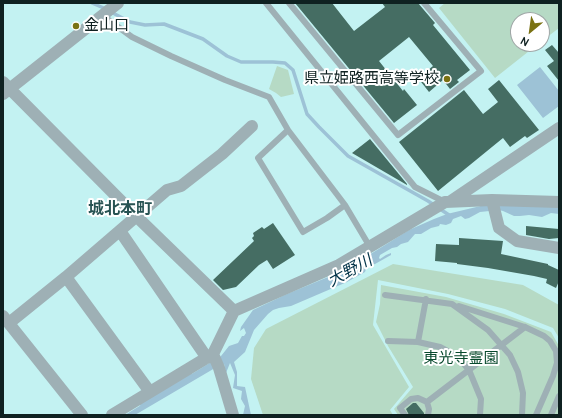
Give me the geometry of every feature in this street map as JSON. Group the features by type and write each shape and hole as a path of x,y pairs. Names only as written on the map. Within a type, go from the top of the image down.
{"street":[{"path":"118,3 5,88 234,311"},
{"path":"82,415 6,319 66,277 167,190 181,186 222,154 252,126"},
{"path":"112,415 150,392 214,359 234,311 339,265 448,202 559,128"},
{"path":"448,202 492,200 559,202"},
{"path":"492,200 499,228 517,241 559,248"},
{"path":"120,231 214,359 233,415"},
{"path":"66,277 150,392"}],"lane":[{"path":"266,3 415,187 448,202"},
{"path":"289,3 398,135 481,71 424,3"},
{"path":"106,18 132,37 171,56 225,80 269,96 288,130 345,205 370,247"},
{"path":"288,130 258,158 302,232 327,218 345,205"},
{"path":"385,295 426,299 452,304 525,327 544,336 550,341 556,351 557,363 536,415"},
{"path":"418,342 426,299"},
{"path":"452,304 488,330 510,355 518,372 522,393 522,415"},
{"path":"427,402 525,327"},
{"path":"388,341 418,342 440,347 457,356 469,370 481,399 480,415"},
{"path":"551,415 557,406 559,396"},
{"path":"405,415 400,408 411,399 418,398 427,402"},
{"path":"427,402 429,409 428,415"}],"green space":[{"path":"445,3 559,3 559,28 550,35 550,12 510,12 510,52 528,52 495,78 439,8"},
{"path":"277,66 288,70 294,94 281,97 269,89"},
{"path":"393,264 523,285 559,305 559,338 553,328 505,309 448,294 378,280 373,325 409,387 390,410 393,415 263,415 251,379 254,348 266,329"},
{"name":"東光寺霊園","path":"381,285 446,297 504,314 551,332 559,346 559,415 398,415 394,409 413,387 388,346 376,322 380,304"}],"water":[{"path":"540,67 559,91 559,106 543,118 517,85"},
{"name":"大野川","path":"489,204 559,205 559,214 551,213 542,217 529,215 514,216 499,210 480,212 465,219 461,216 453,219 451,223 446,225 440,224 439,226 431,228 421,234 415,234 408,242 392,248 380,255 379,258 380,259 391,253 391,255 375,264 367,266 365,272 347,282 291,306 273,310 254,330 245,352 234,362 237,372 237,386 245,387 251,415 243,415 245,406 241,399 242,391 233,388 235,375 230,363 226,373 224,364 135,415 125,415 221,356 229,346 238,343 242,336 246,333 244,328 240,331 241,327 253,310 345,270 409,230 447,214"}],"building":[{"path":"295,3 332,3 354,31 385,7 382,3 418,3 435,23 433,25 470,70 457,80 459,82 450,89 443,80 429,92 418,78 433,66 409,37 379,61 403,91 404,89 417,105 394,123"},
{"path":"552,45 559,53 559,81 547,66 554,61 547,52 550,52 550,46"},
{"path":"499,80 539,130 527,138 525,136 510,147 503,138 438,191 399,142 464,90 483,114 498,102 488,89"},
{"path":"370,139 407,184 407,185 352,153"},
{"path":"273,223 295,255 273,269 267,260 259,265 236,287 223,290 213,280 254,241 252,238 254,236 253,233 262,227 264,229"},
{"path":"526,226 559,229 559,238 549,239 526,235"},
{"path":"459,238 503,241 501,254 548,264 559,270 559,281 556,288 546,283 547,279 534,276 457,263 435,261 436,244 459,245"},
{"path":"413,403 416,403 424,415 409,415 406,409"}],"waterway":[{"path":"92,3 106,9"},
{"path":"111,12 130,22 145,25 164,24 203,39 227,56 241,62 285,63 293,70 307,114 348,156 428,201 452,217"},
{"path":"141,404 191,375"}],"place":[{"name":"金山口","path":"76,26"},
{"name":"県立姫路西高等学校","path":"447,79"}],"district":[{"name":"城北本町","path":"120,209"}]}
